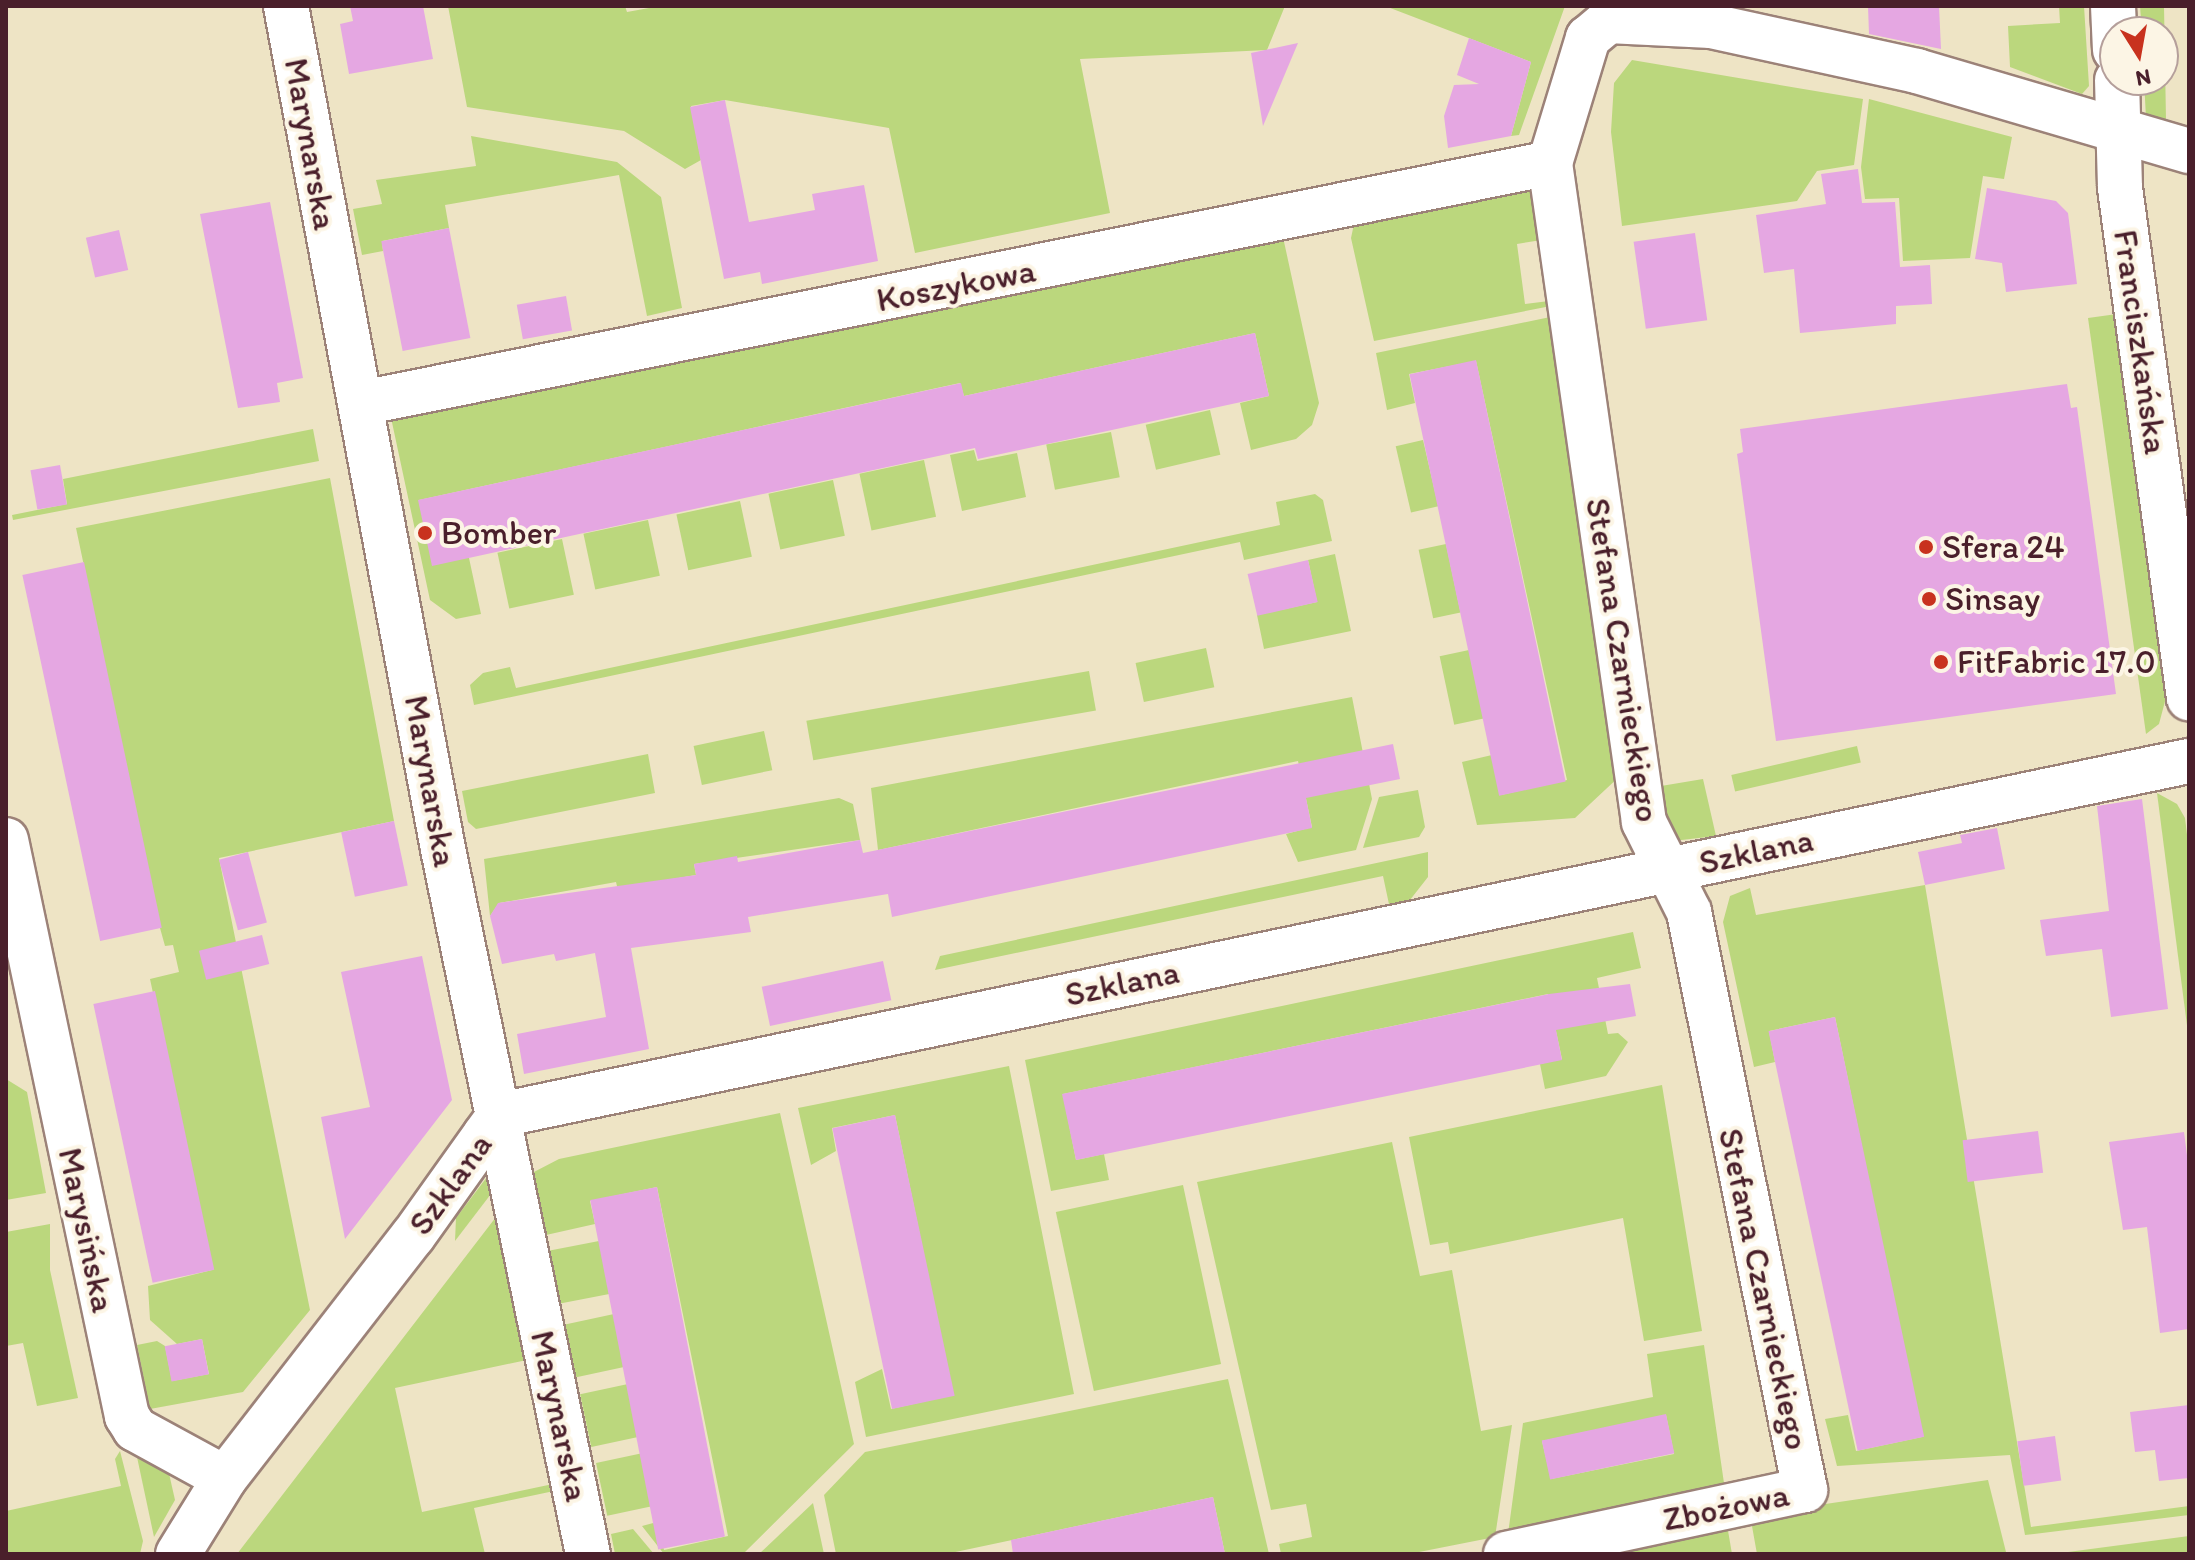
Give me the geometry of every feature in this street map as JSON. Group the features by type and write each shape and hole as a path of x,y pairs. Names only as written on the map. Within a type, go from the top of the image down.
{"street":[{"name":"Marynarska","path":"286,6 496,1120 588,1554"},
{"name":"Stefana Czarnieckiego","path":"1805,1490 1689,912 1664,871 1644,822 1550,163 1588,38 1608,21 1711,26 1875,62 2119,133"},
{"name":"Franciszkańska","path":"2118,96 2120,188 2189,698"},
{"path":"2119,133 2189,151"},
{"name":"Koszykowa","path":"362,403 1550,163"},
{"name":"Szklana","path":"225,1478 413,1236 496,1120 536,1107 2189,761"},
{"name":"Marysińska","path":"6,840 127,1416 135,1429 225,1478"},
{"path":"178,1554 225,1478"},
{"name":"Zbożowa","path":"1506,1554 1805,1490"}],"green space":[{"path":"448,6 625,6 627,12 660,6 1285,6 1267,50 1080,59 1110,213 915,253 889,128 725,100 691,106 701,160 685,169 624,131 467,107"},
{"path":"1385,6 1565,6 1519,135 1511,136 1531,62"},
{"path":"2059,6 2084,6 2089,86 2082,94 2010,67 2008,26 2060,23"},
{"path":"2140,6 2164,6 2164,16 2141,16"},
{"path":"1632,60 1863,99 1854,165 1817,171 1797,201 1622,226 1611,132 1614,83"},
{"path":"2145,96 2166,96 2166,120 2189,126 2189,132 2146,118"},
{"path":"1869,99 2012,137 2004,179 1983,176 1970,258 1903,261 1899,198 1865,199 1861,167"},
{"path":"471,136 617,162 661,197 682,308 647,316 619,175 445,205 449,228 382,241 383,251 362,255 353,209 382,204 376,180 476,166"},
{"path":"1523,185 1536,190 1548,239 1517,244 1525,304 1557,300 1556,305 1374,341 1351,238 1354,224"},
{"path":"1283,237 1319,403 1312,425 1296,439 1251,450 1240,403 1269,396 1255,333 964,396 960,383 419,500 469,558 481,614 456,619 430,600 390,413"},
{"path":"2117,314 2168,690 2159,724 2146,734 2088,318"},
{"path":"1555,316 1621,775 1575,818 1477,825 1462,762 1492,755 1501,795 1567,780 1476,361 1409,374 1415,403 1387,410 1376,353"},
{"path":"1210,410 1220,455 1156,470 1146,425"},
{"path":"313,429 319,461 13,520 12,515 67,504 63,479"},
{"path":"1111,432 1120,477 1055,490 1046,445"},
{"path":"1423,440 1438,506 1411,513 1396,446"},
{"path":"974,450 977,461 1017,453 1026,497 962,511 950,455"},
{"path":"924,460 936,517 872,530 859,474"},
{"path":"330,478 394,821 219,858 310,1310 243,1392 150,1409 137,1345 157,1341 165,1346 172,1381 209,1374 202,1339 177,1344 150,1320 148,1286 212,1270 150,979 179,972 173,945 165,946 160,928 76,528"},
{"path":"833,480 845,536 780,549 768,494"},
{"path":"1315,494 1323,500 1332,541 1244,560 1240,542 474,705 470,685 483,673 510,667 516,688 1280,525 1276,502"},
{"path":"740,501 752,557 688,570 676,515"},
{"path":"648,520 660,576 595,589 583,534"},
{"path":"562,539 574,595 509,608 497,553"},
{"path":"1446,544 1461,612 1433,618 1419,550"},
{"path":"1335,554 1351,631 1264,649 1257,615 1317,602 1308,560"},
{"path":"1206,648 1214,687 1144,702 1136,663"},
{"path":"1469,650 1484,718 1454,725 1440,656"},
{"path":"1089,671 1096,710 813,760 806,721"},
{"path":"1352,697 1372,799 1356,850 1298,862 1286,834 1312,827 1298,761 878,850 871,788"},
{"path":"764,731 772,770 702,785 694,746"},
{"path":"1857,746 1861,763 1735,792 1731,775"},
{"path":"648,754 655,793 476,829 468,822 462,791"},
{"path":"1703,779 1716,836 1673,841 1655,787"},
{"path":"1418,790 1425,827 1419,837 1363,848 1379,797"},
{"path":"2157,793 2177,804 2185,818 2189,851 2189,1041"},
{"path":"839,798 853,804 860,840 694,864 696,875 661,881 624,915 616,882 499,903 490,916 484,859"},
{"path":"1428,852 1428,877 1406,905 1390,909 1383,876 935,970 940,956"},
{"path":"1925,885 2031,1527 2189,1506 2189,1515 2025,1535 2010,1455 1837,1466 1825,1419 1848,1415 1856,1451 1922,1437 1835,1017 1769,1031 1775,1062 1754,1067 1723,922 1730,896 1750,888 1756,915"},
{"path":"1633,932 1641,968 1597,978 1608,1034 1618,1033 1628,1042 1606,1076 1545,1089 1540,1064 1562,1059 1548,994 1063,1094 1076,1160 1104,1154 1109,1180 1051,1191 1025,1060"},
{"path":"1009,1066 1074,1394 866,1437 855,1382 882,1369 891,1409 953,1395 895,1115 832,1128 836,1151 811,1165 798,1108"},
{"path":"6,1079 27,1092 46,1193 6,1200"},
{"path":"1662,1085 1702,1331 1644,1341 1623,1218 1450,1254 1448,1242 1430,1245 1409,1137"},
{"path":"780,1113 854,1444 743,1554 664,1554 642,1526 657,1522 664,1550 728,1536 657,1187 590,1201 595,1224 546,1235 532,1173 559,1159"},
{"path":"1392,1142 1420,1276 1452,1270 1481,1431 1512,1425 1495,1537 1409,1554 1281,1554 1279,1544 1312,1537 1306,1504 1271,1510 1197,1182"},
{"path":"487,1177 494,1190 455,1241 456,1218"},
{"path":"1183,1185 1221,1364 1094,1391 1056,1212"},
{"path":"496,1217 527,1360 395,1388 422,1512 553,1484 554,1491 474,1508 485,1554 237,1554"},
{"path":"50,1224 50,1270 78,1398 37,1406 23,1343 6,1346 6,1232"},
{"path":"599,1241 609,1294 560,1304 550,1251"},
{"path":"614,1314 625,1367 576,1377 565,1324"},
{"path":"1704,1345 1725,1490 1508,1534 1523,1423 1653,1397 1647,1354","holes":["1666,1415 1674,1454 1551,1479 1542,1441"]},
{"path":"1228,1379 1269,1554 1225,1554 1213,1497 946,1554 836,1554 824,1495 865,1452"},
{"path":"628,1384 639,1437 591,1447 580,1394"},
{"path":"120,1451 143,1541 140,1554 6,1554 6,1511 121,1486 115,1459"},
{"path":"643,1453 654,1506 607,1516 596,1463"},
{"path":"137,1457 168,1469 175,1500 154,1537"},
{"path":"1988,1480 2006,1552 2013,1554 1757,1554 1750,1515"},
{"path":"813,1503 824,1554 759,1554"},
{"path":"1726,1519 1732,1554 1565,1554"},
{"path":"633,1529 654,1554 615,1554 611,1534"},
{"path":"2189,1536 2189,1554 2053,1554"}],"building":[{"path":"350,6 423,6 433,59 349,74 340,24 353,21"},
{"path":"1868,6 1939,6 1941,49 1869,34"},
{"path":"1469,38 1531,62 1511,136 1448,148 1444,116 1454,85 1479,84 1457,75"},
{"path":"1298,43 1263,126 1251,53"},
{"path":"725,100 749,222 815,210 812,194 864,185 878,261 762,284 760,272 724,279 690,107"},
{"path":"1858,169 1862,203 1895,202 1900,267 1930,265 1932,304 1896,306 1896,324 1800,333 1794,269 1764,273 1756,215 1826,204 1821,174"},
{"path":"1987,188 2056,201 2068,213 2077,284 2006,292 2002,263 1975,259"},
{"path":"270,202 303,378 277,383 280,402 238,408 200,214"},
{"path":"449,228 470,338 403,351 381,241"},
{"path":"119,230 128,270 95,278 86,238"},
{"path":"1695,233 1707,320 1646,329 1634,242"},
{"path":"566,296 572,330 523,339 517,305"},
{"path":"1255,333 1269,396 978,459 975,448 432,566 418,500 961,383 964,396"},
{"path":"1476,360 1566,782 1499,796 1409,374"},
{"name":"Sfera 24","path":"2067,384 2071,408 2077,407 2116,694 1776,741 1737,454 1743,452 1740,429"},
{"path":"60,465 67,504 37,510 30,470"},
{"path":"1308,560 1318,602 1257,616 1248,574"},
{"path":"84,562 162,928 100,941 22,575"},
{"path":"1393,744 1400,779 1306,798 1312,828 892,917 888,894 748,917 751,932 631,948 649,1049 524,1074 517,1034 606,1017 595,953 556,961 554,954 502,964 490,916 498,903 696,875 694,864 737,856 738,862 860,840 863,853"},
{"path":"2142,799 2168,1009 2111,1017 2102,949 2046,956 2040,920 2109,911 2097,806"},
{"path":"394,821 408,886 355,897 341,832"},
{"path":"1997,828 2005,869 1925,885 1918,852 1962,843 1960,835"},
{"path":"248,852 267,923 238,930 219,860"},
{"path":"262,935 269,964 206,980 199,951"},
{"path":"422,956 452,1100 345,1239 321,1117 370,1107 341,972"},
{"path":"883,961 891,1000 770,1026 762,987"},
{"path":"1630,984 1636,1016 1556,1030 1562,1060 1076,1160 1062,1094 1549,994"},
{"path":"155,991 214,1270 153,1283 93,1004"},
{"path":"1835,1017 1924,1437 1858,1451 1768,1031"},
{"path":"895,1115 955,1396 892,1409 832,1128"},
{"path":"2038,1131 2043,1173 1968,1182 1963,1140"},
{"path":"2184,1132 2189,1171 2189,1329 2160,1333 2147,1227 2123,1230 2109,1142"},
{"path":"657,1187 725,1536 658,1549 590,1200"},
{"path":"202,1339 209,1374 172,1382 165,1346"},
{"path":"2189,1405 2189,1478 2159,1481 2155,1450 2135,1452 2130,1412"},
{"path":"1666,1414 1674,1453 1550,1480 1542,1440"},
{"path":"2055,1436 2061,1481 2024,1486 2017,1441"},
{"path":"1213,1497 1225,1554 1013,1554 1011,1540"}],"place":[{"name":"Bomber","path":"425,533"},
{"name":"Sfera 24","path":"1926,547"},
{"name":"Sinsay","path":"1929,599"},
{"name":"FitFabric 17.0","path":"1941,662"}]}
